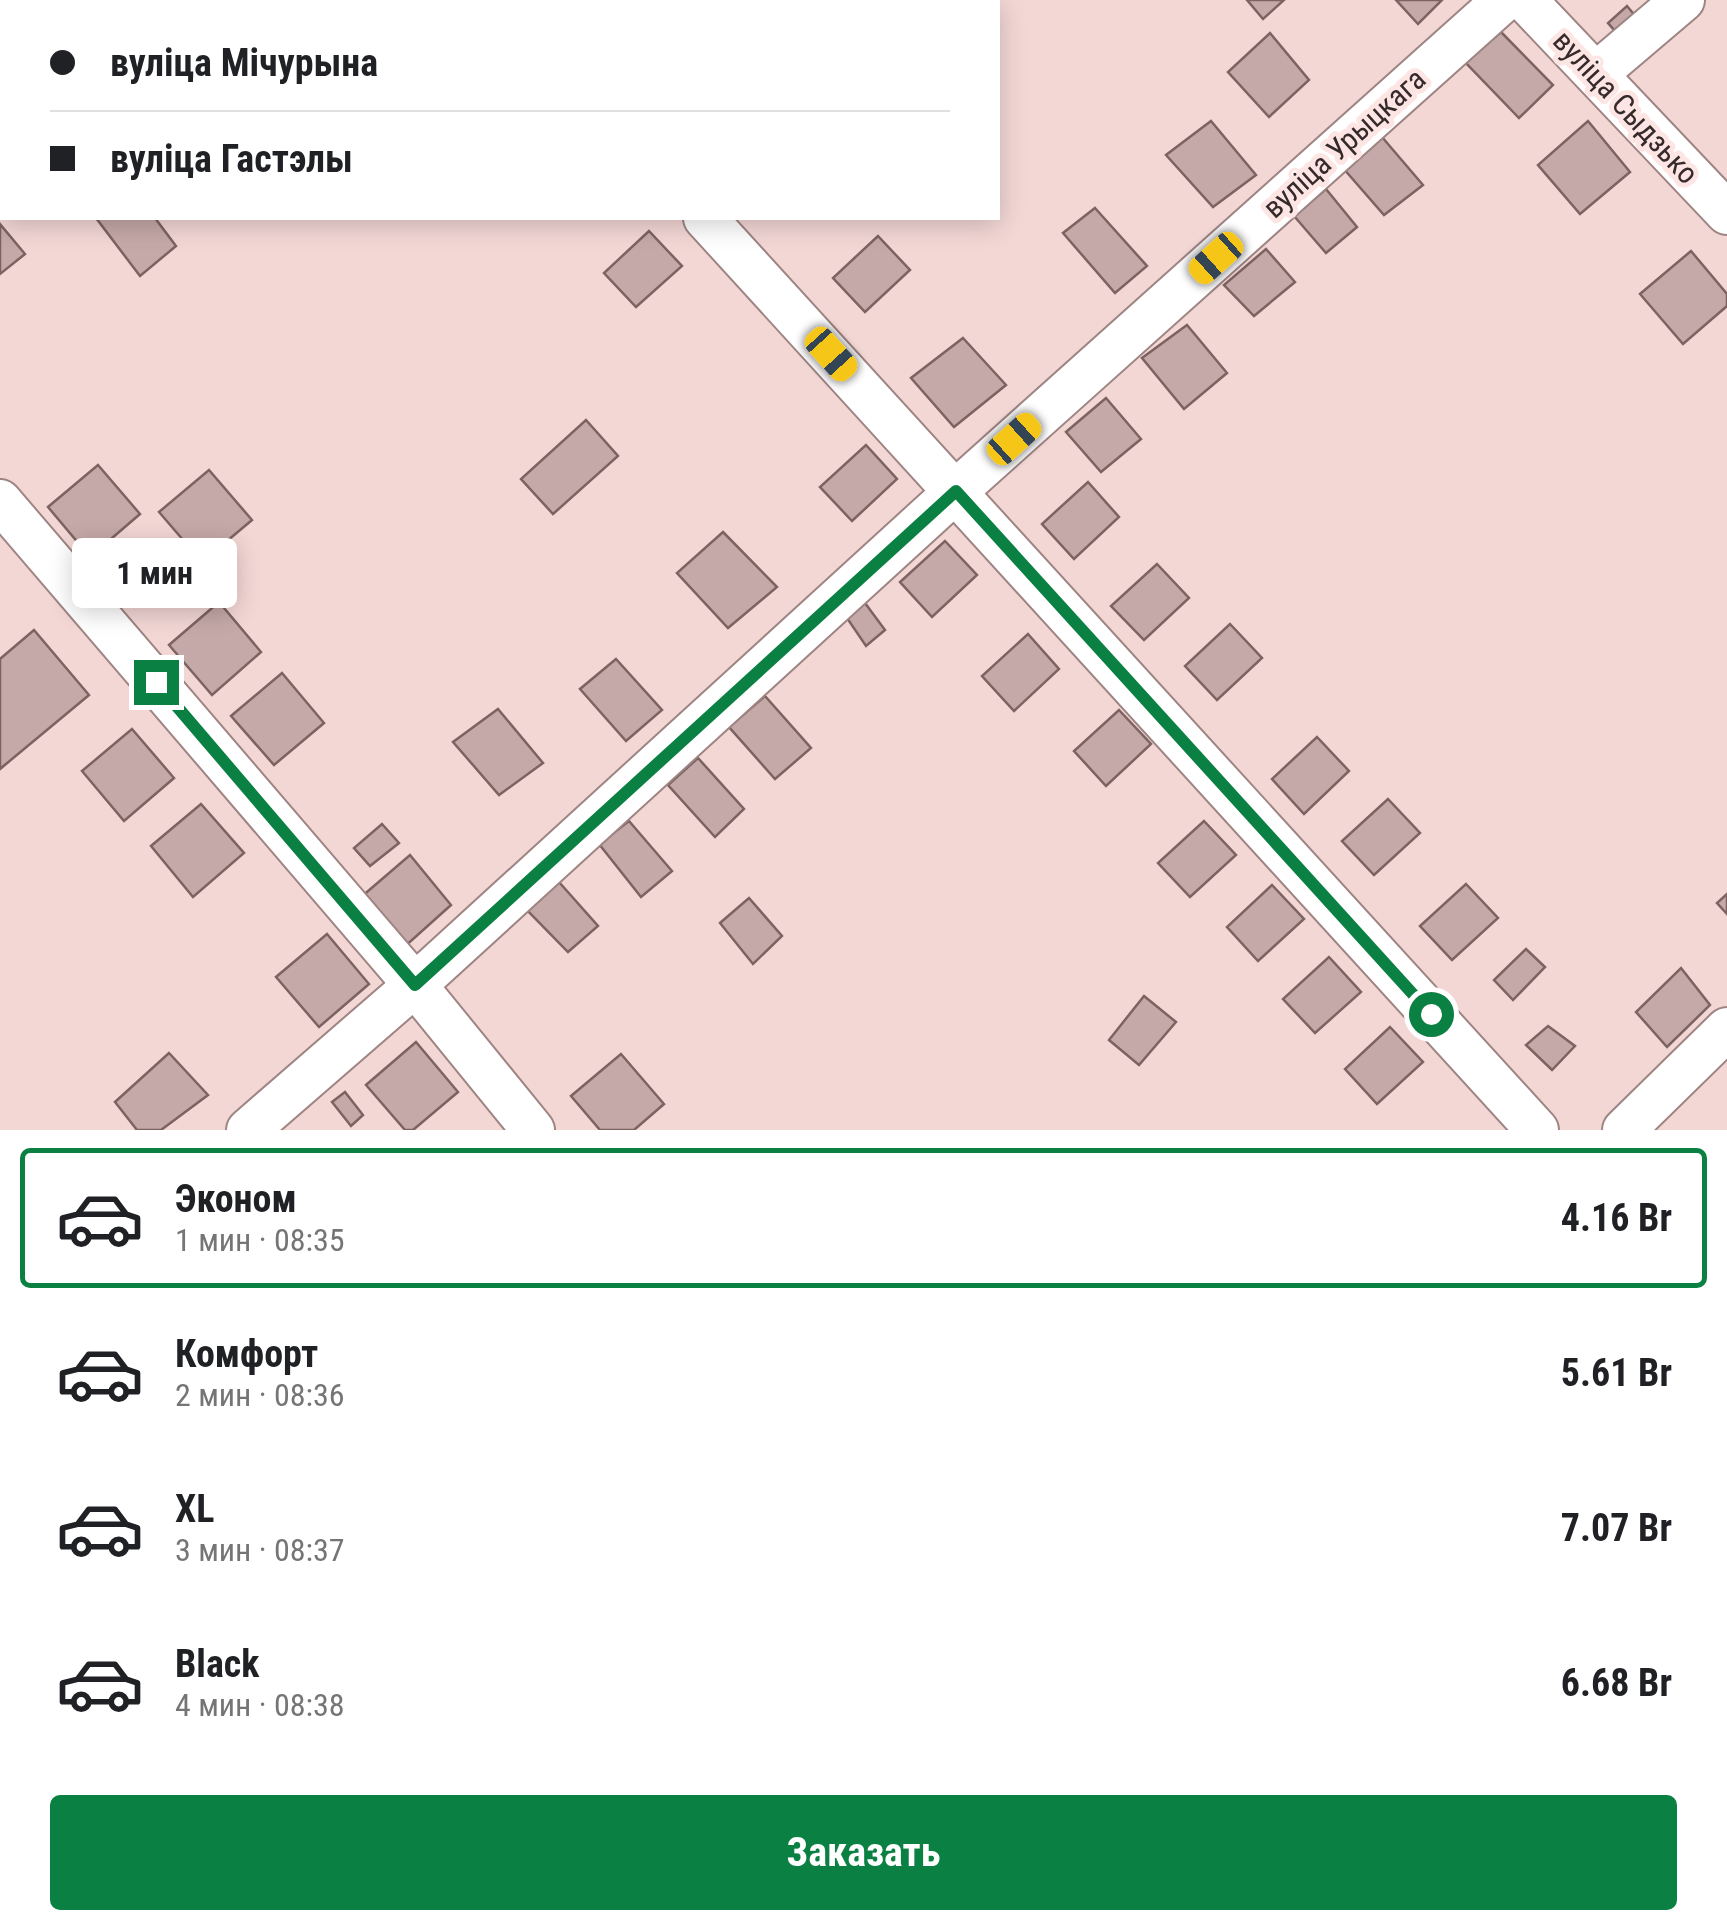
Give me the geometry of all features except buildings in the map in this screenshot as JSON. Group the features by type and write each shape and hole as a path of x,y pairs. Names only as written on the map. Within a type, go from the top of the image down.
{"street":[{"name":"вуліца Урыцкага","path":"248,1130 415,985 956,491 1504,0"},
{"name":"вуліца Сыдзько","path":"1526,0 1727,214"},
{"path":"1596,74 1682,0"},
{"path":"707,220 1537,1130"},
{"path":"0,501 415,985 533,1130"},
{"path":"1624,1130 1727,1029"}],"route":[{"path":"156,682 415,985 956,491 1431,1014"}]}
